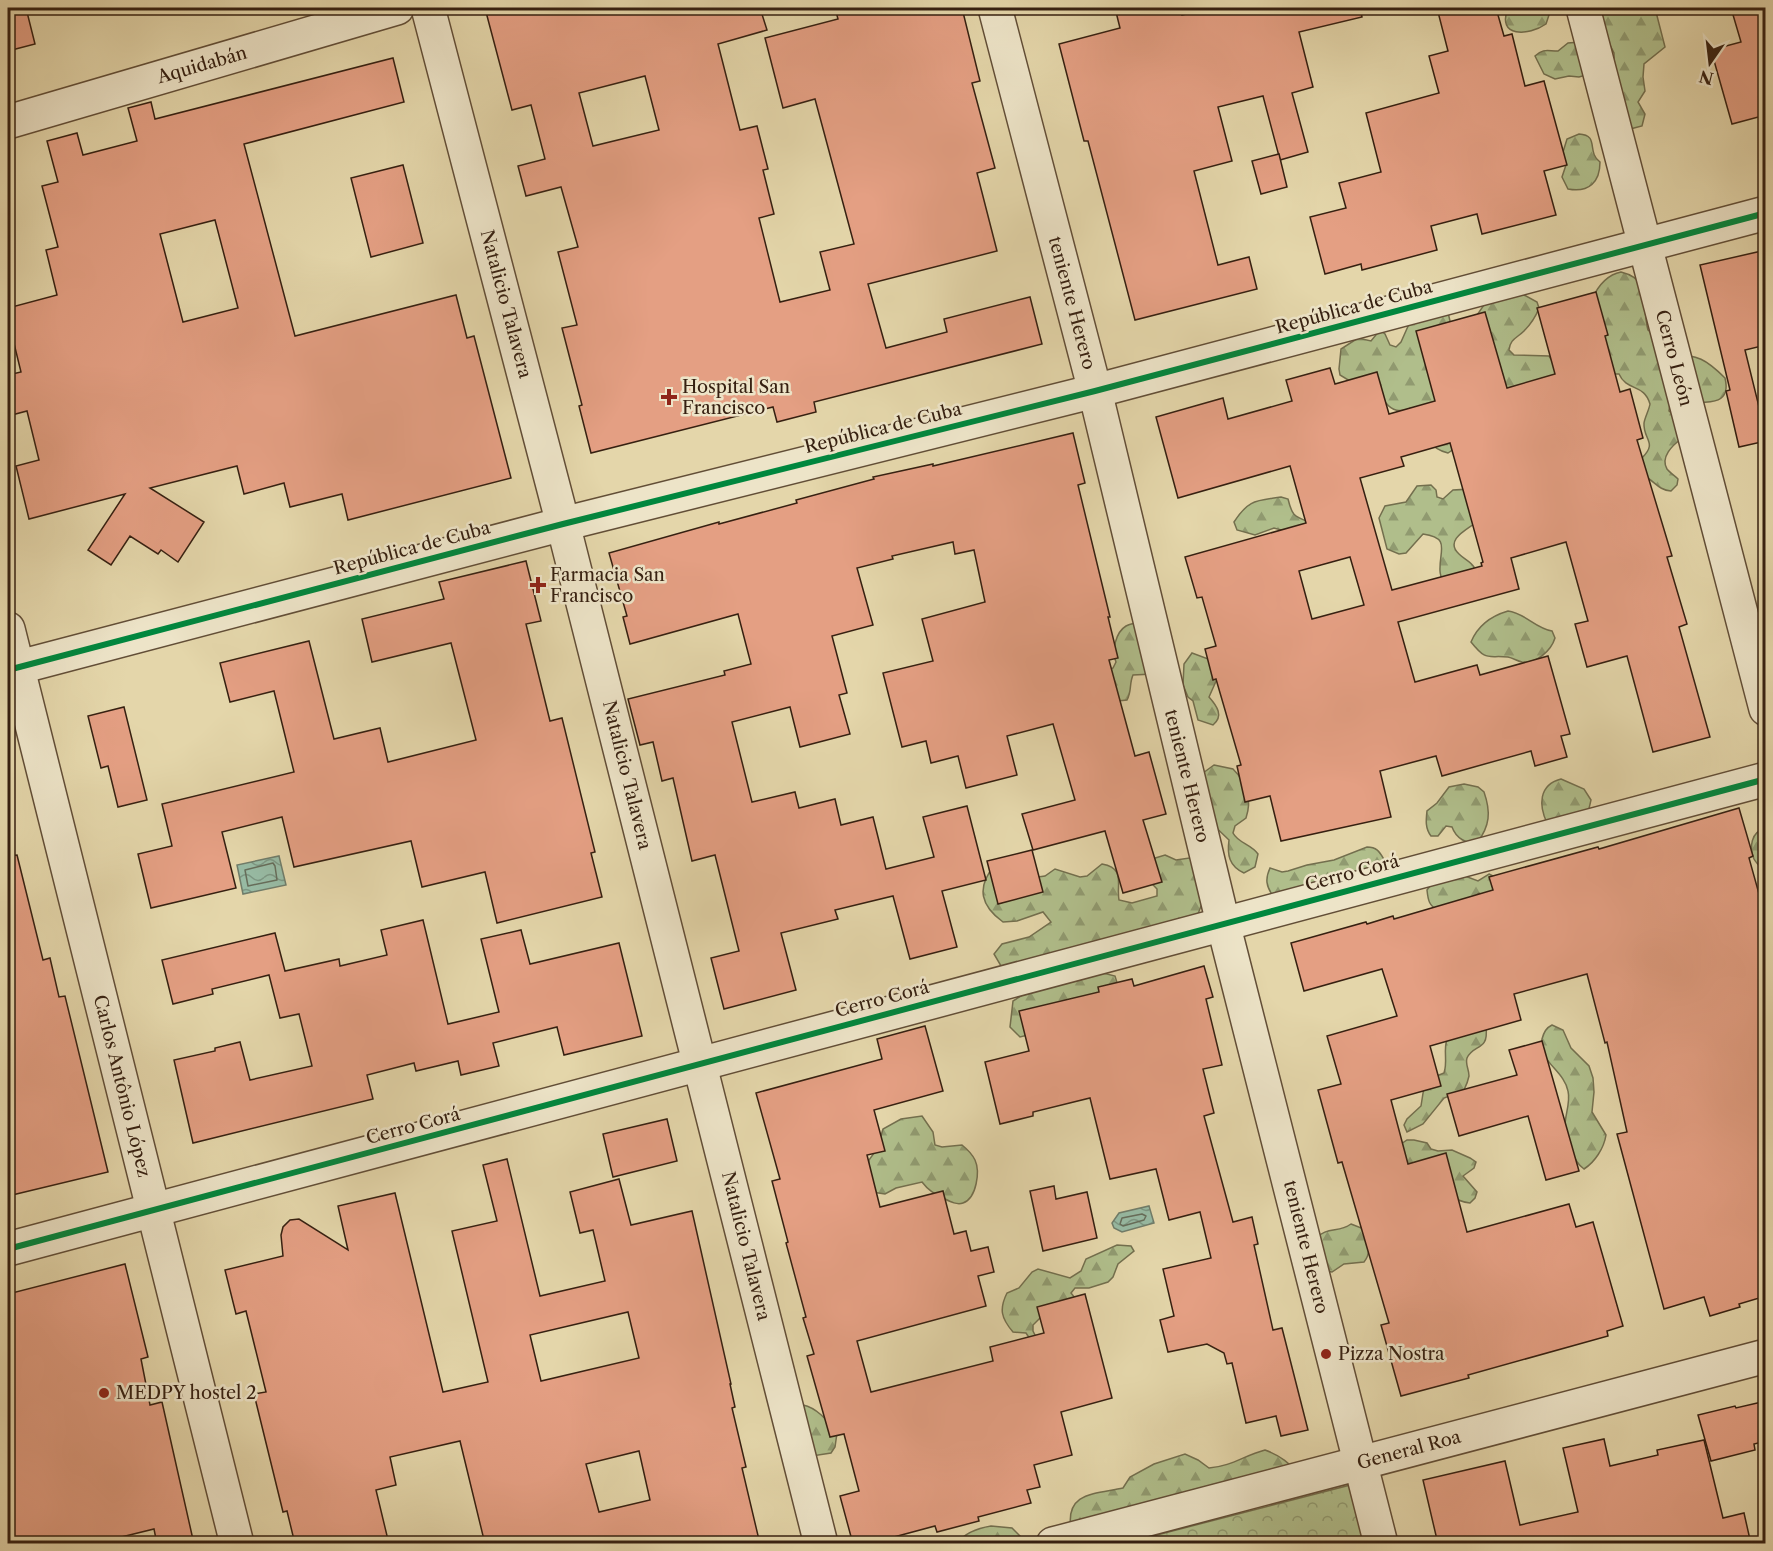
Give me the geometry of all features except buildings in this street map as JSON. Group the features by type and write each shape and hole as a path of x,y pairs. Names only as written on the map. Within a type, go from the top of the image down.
{"street":[{"name":"Aquidabán","path":"8,122 397,8"},
{"name":"Natalicio Talavera","path":"428,8 563,524 821,1544"},
{"name":"teniente Herero","path":"995,8 1095,391 1223,923 1380,1544"},
{"name":"Cerro León","path":"1583,8 1766,709"},
{"name":"República de Cuba","path":"12,668 563,524 1095,391 1766,213"},
{"name":"Carlos Antônio López","path":"8,629 12,668 154,1211 237,1544"},
{"name":"Cerro Corá","path":"8,1249 1766,779"},
{"name":"General Roa","path":"1053,1544 1766,1356"}],"green space":[{"path":"1508,8 1548,8 1549,15 1546,24 1539,28 1516,32 1506,25 1505,18"},
{"path":"1591,8 1655,8 1665,47 1644,64 1645,91 1638,102 1645,114 1642,126 1630,129 1609,72 1614,53"},
{"path":"1580,42 1586,75 1555,79 1544,74 1535,56 1538,53 1548,50 1558,51 1568,43"},
{"path":"1579,134 1589,137 1594,154 1600,162 1598,175 1592,184 1575,190 1568,189 1562,177 1566,165 1563,152 1567,139"},
{"path":"1621,272 1638,281 1644,295 1648,330 1659,338 1671,354 1701,359 1725,378 1726,389 1723,397 1716,401 1670,404 1669,411 1680,420 1680,440 1671,448 1665,460 1667,469 1678,479 1677,485 1671,491 1663,489 1644,476 1642,458 1647,453 1649,444 1644,423 1650,404 1644,393 1622,380 1619,374 1612,374 1592,299 1603,282"},
{"path":"1513,289 1537,302 1539,308 1524,331 1512,341 1509,350 1514,355 1549,356 1556,367 1555,380 1448,453 1434,447 1429,442 1411,410 1394,409 1340,375 1341,349 1358,338 1371,341 1380,330 1385,334 1390,345 1396,347 1401,342 1409,324 1447,308 1450,321 1446,334 1473,321 1488,299"},
{"path":"1431,485 1436,490 1437,497 1443,499 1453,490 1468,489 1474,524 1458,537 1454,545 1459,554 1474,567 1473,574 1444,585 1440,573 1442,546 1440,542 1432,536 1423,534 1406,553 1399,554 1387,549 1379,518 1385,506 1406,502 1417,486"},
{"path":"1281,497 1288,499 1294,514 1309,522 1299,535 1274,528 1255,535 1237,530 1234,522 1249,505"},
{"path":"1508,611 1552,631 1555,638 1550,648 1538,659 1520,662 1508,657 1484,655 1471,642 1486,622"},
{"path":"1134,623 1141,623 1153,674 1133,675 1127,700 1108,702 1101,675 1113,668 1116,662 1114,647 1122,629"},
{"path":"1192,653 1211,660 1217,679 1209,697 1217,707 1219,715 1213,725 1198,720 1193,701 1188,697 1183,685 1184,664"},
{"path":"1214,765 1233,769 1242,780 1247,792 1246,818 1235,826 1233,833 1258,854 1255,867 1244,873 1230,860 1229,840 1205,817 1203,773"},
{"path":"1561,779 1584,789 1591,800 1588,813 1547,823 1542,797 1548,786"},
{"path":"1464,784 1478,787 1484,792 1488,806 1485,831 1477,843 1462,840 1452,827 1446,826 1438,836 1431,836 1426,821 1427,811 1437,803 1449,787"},
{"path":"1765,829 1765,921 1758,893 1762,871 1754,859 1752,841 1760,830"},
{"path":"1367,847 1374,848 1380,853 1385,861 1381,866 1273,896 1269,889 1267,876 1270,868 1282,872 1288,871 1334,860"},
{"path":"1165,855 1176,860 1196,857 1203,901 1198,914 1103,973 1115,976 1119,989 1032,1034 1020,1037 1010,1027 1013,1001 1024,994 1013,972 1001,966 994,954 1002,944 1029,937 1051,922 1043,912 1017,921 1003,922 996,916 986,903 983,889 988,874 994,866 1038,877 1045,876 1055,869 1080,877 1087,876 1102,864 1114,869 1117,873 1119,900 1132,903 1157,896 1157,889 1138,869 1152,859"},
{"path":"1489,874 1495,877 1497,884 1491,898 1479,893 1438,910 1429,902 1427,890 1435,879 1465,876 1478,881"},
{"path":"1552,1025 1563,1030 1571,1048 1589,1066 1594,1092 1592,1112 1606,1135 1598,1154 1584,1169 1573,1156 1567,1140 1565,1124 1569,1096 1566,1084 1547,1060 1542,1047 1544,1032"},
{"path":"1486,1028 1483,1044 1467,1058 1469,1076 1464,1090 1444,1098 1423,1124 1407,1132 1404,1125 1421,1106 1424,1087 1432,1078 1444,1073 1447,1039"},
{"path":"922,1116 933,1132 935,1145 942,1147 962,1145 975,1160 976,1184 971,1196 963,1203 954,1203 938,1196 922,1182 896,1188 885,1194 872,1192 869,1160 877,1149 883,1129 901,1119"},
{"path":"1407,1140 1427,1143 1431,1149 1438,1151 1452,1150 1476,1162 1474,1168 1463,1176 1477,1192 1475,1198 1470,1203 1453,1198 1405,1165 1401,1144"},
{"path":"1351,1224 1364,1229 1368,1246 1367,1258 1364,1262 1344,1264 1332,1272 1325,1271 1313,1240 1328,1231 1341,1229"},
{"path":"1117,1245 1131,1246 1134,1251 1118,1264 1113,1277 1108,1282 1089,1288 1075,1288 1071,1293 1075,1298 1043,1315 1033,1325 1036,1337 1030,1339 1026,1333 1013,1332 1009,1327 1002,1313 1004,1299 1007,1293 1019,1288 1032,1272 1038,1269 1070,1278 1081,1271 1086,1259"},
{"path":"803,1405 818,1412 837,1433 835,1447 831,1453 812,1456"},
{"path":"1265,1450 1285,1460 1299,1476 1142,1533 1132,1543 1106,1543 1071,1529 1070,1517 1077,1501 1093,1494 1123,1488 1130,1477 1154,1464 1185,1454 1209,1468"},
{"path":"1362,1482 1377,1544 1122,1544"},
{"path":"991,1526 1012,1528 1022,1538 1021,1543 957,1543 972,1532"}],"water":[{"path":"279,856 286,885 243,894 237,865"},
{"path":"1149,1206 1154,1223 1122,1232 1114,1228 1112,1223 1119,1213"}],"cycle path":[{"path":"8,670 563,524 1095,391 1766,213"},
{"path":"8,1249 1766,779"}],"place":[{"name":"Hospital San Francisco","path":"669,397"},
{"name":"Farmacia San Francisco","path":"538,585"},
{"name":"Pizza Nostra","path":"1326,1354"},
{"name":"MEDPY hostel 2","path":"104,1393"}]}
